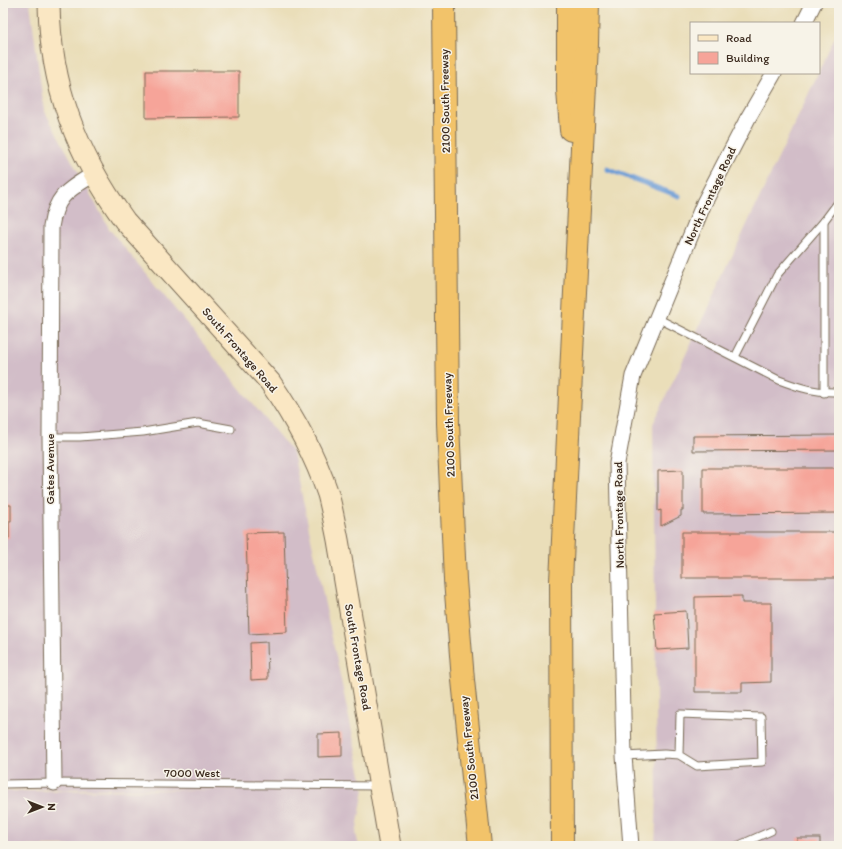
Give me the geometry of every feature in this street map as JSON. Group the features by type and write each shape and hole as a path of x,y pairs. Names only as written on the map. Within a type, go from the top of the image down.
{"highway":[{"path":"436,3 444,62"},
{"name":"2100 South Freeway","path":"444,3 448,431 462,680 480,846"},
{"path":"444,62 452,3"},
{"path":"568,3 568,90 571,131 579,190"},
{"path":"562,846 561,581 588,3"},
{"path":"579,190 594,119 597,82 599,3"}],"street":[{"name":"South Frontage Road","path":"49,3 51,42 61,92 78,143 94,174 107,196 125,221 270,382 288,408 317,465 328,496 338,540 390,846"},
{"path":"804,22 814,3"},
{"name":"North Frontage Road","path":"631,846 624,756 617,463 633,376 704,203 748,118 773,74"},
{"name":"Gates Avenue","path":"54,783 50,437 51,227 53,214 57,203 63,194 70,188 94,174"}],"lane":[{"path":"735,357 777,274 824,221 839,201"},
{"path":"824,221 824,393"},
{"path":"656,318 779,380 800,388 824,393 839,392"},
{"path":"50,437 80,437 143,432 198,422 231,429"},
{"path":"624,756 664,754 679,755 698,766 762,762 761,717 680,714 679,755"},
{"name":"7000 West","path":"3,784 54,783 380,786"},
{"path":"737,846 771,831"}],"shaded area":[{"path":"3,3 30,3 44,110 110,230 293,453 364,789 356,834 359,846 3,846 3,791 275,789 3,789"},
{"path":"839,29 839,846 655,846 657,793 653,424 818,74 820,74 820,69"}],"building":[{"path":"146,71 239,71 239,117 146,118"},
{"path":"839,435 839,450 693,451 693,436"},
{"path":"703,468 839,468 839,513 703,514"},
{"path":"683,470 683,510 681,510 681,516 661,526 661,510 658,511 658,471"},
{"path":"3,505 11,505 9,538 3,538"},
{"path":"284,532 287,632 249,634 246,533"},
{"path":"682,532 839,532 839,578 682,578"},
{"path":"4,541 5,552 3,552"},
{"path":"742,596 742,603 771,603 771,682 742,683 742,692 695,692 695,597"},
{"path":"686,611 688,648 657,650 654,613"},
{"path":"267,642 268,679 251,680 250,643"},
{"path":"342,733 342,756 318,757 318,734"},
{"path":"797,838 820,838 820,846 797,846"}],"waterway":[{"path":"607,169 679,196"}]}
